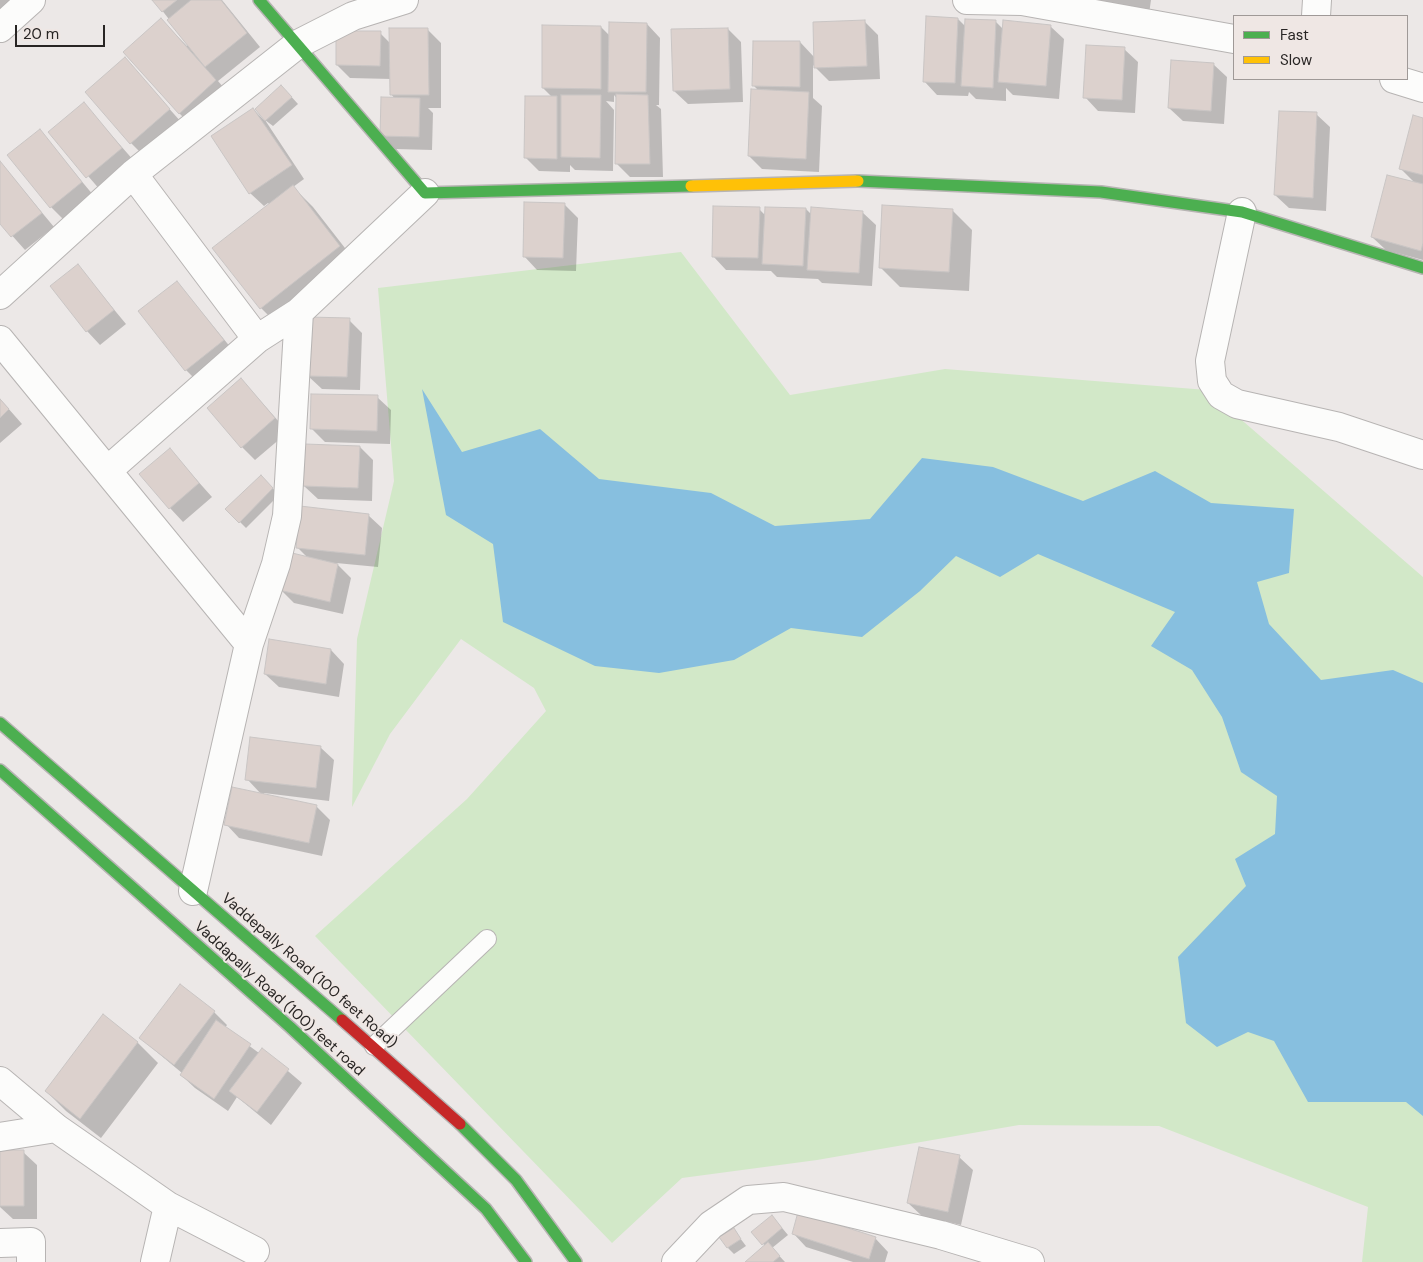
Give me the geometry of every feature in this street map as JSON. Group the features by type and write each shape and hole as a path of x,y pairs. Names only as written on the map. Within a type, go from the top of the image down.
{"main road":[{"path":"259,0 425,193 868,181 1101,192 1242,212 1423,268"},
{"name":"Vaddepally Road (100 feet Road)","path":"0,723 374,1046 451,1115 516,1180 576,1262"},
{"name":"Vaddapally Road (100) feet road","path":"0,770 290,1027 486,1209 526,1262"}],"street":[{"path":"0,28 31,0"},
{"path":"0,295 133,174 298,44 353,16 404,0"},
{"path":"967,0 1022,1 1233,39"},
{"path":"1316,0 1316,15"},
{"path":"1397,80 1423,88"},
{"path":"133,174 257,338"},
{"path":"108,470 257,338 299,312 425,193"},
{"path":"1242,212 1210,361 1212,381 1221,395 1237,404 1339,427 1423,455"},
{"path":"193,891 249,644 276,564 287,516 299,312"},
{"path":"0,340 249,644"},
{"path":"0,1081 56,1128 168,1206 255,1251"},
{"path":"0,1137 56,1128"},
{"path":"676,1262 711,1225 748,1200 784,1196 941,1236 1030,1262"},
{"path":"155,1262 168,1206"},
{"path":"0,1243 30,1242 31,1262"}],"lane":[{"path":"374,1046 487,939"}],"green space":[{"path":"681,252 790,395 945,369 1207,390 1423,577 1423,1262 1362,1262 1368,1207 1159,1126 1019,1125 817,1160 682,1178 612,1243 315,936 467,799 546,711 534,688 461,639 390,734 352,807 357,639 394,481 378,288"}],"water":[{"path":"422,389 462,452 540,429 599,479 711,493 775,526 870,519 922,458 993,467 1083,501 1155,471 1211,503 1294,509 1289,573 1257,582 1269,624 1321,680 1393,670 1423,683 1423,1116 1406,1102 1308,1102 1274,1041 1248,1032 1217,1047 1186,1023 1178,957 1246,886 1235,859 1275,834 1277,796 1241,772 1222,717 1192,670 1151,646 1175,612 1038,554 1000,577 956,556 920,591 862,637 791,628 734,660 659,673 595,666 503,622 493,544 446,515"}],"building":[{"path":"152,0 177,0 162,12"},
{"path":"191,0 221,0 247,33 205,67 167,20"},
{"path":"926,16 958,18 955,83 923,82"},
{"path":"161,18 216,80 179,114 123,52"},
{"path":"965,19 996,20 993,88 961,86"},
{"path":"865,20 867,66 814,68 813,22"},
{"path":"1003,20 1051,25 1046,86 998,82"},
{"path":"609,22 647,23 646,92 608,92"},
{"path":"542,25 601,26 601,89 542,88"},
{"path":"389,28 428,28 429,95 390,95"},
{"path":"728,28 730,89 673,91 671,29"},
{"path":"336,31 381,31 380,66 336,65"},
{"path":"753,41 800,41 800,87 752,86"},
{"path":"1086,45 1125,47 1122,100 1083,98"},
{"path":"125,57 170,109 130,144 85,92"},
{"path":"1171,60 1214,63 1211,111 1168,108"},
{"path":"281,85 292,97 265,121 255,109"},
{"path":"751,89 809,92 806,159 748,156"},
{"path":"616,94 648,95 650,164 615,164"},
{"path":"561,95 601,95 600,158 561,157"},
{"path":"525,96 557,96 557,159 524,158"},
{"path":"381,97 420,98 419,137 380,136"},
{"path":"84,102 122,148 86,178 48,132"},
{"path":"253,108 292,165 249,194 211,136"},
{"path":"1279,111 1317,112 1313,198 1274,195"},
{"path":"1413,115 1423,118 1423,175 1399,169"},
{"path":"40,129 82,182 50,208 7,155"},
{"path":"0,161 42,213 11,237 0,224"},
{"path":"1387,175 1423,184 1423,243 1421,251 1371,237"},
{"path":"293,185 340,246 260,309 212,248"},
{"path":"524,202 565,203 563,258 523,257"},
{"path":"882,205 953,209 949,272 879,268"},
{"path":"713,206 760,207 758,258 712,257"},
{"path":"765,207 806,208 803,266 762,264"},
{"path":"811,207 863,211 859,273 807,270"},
{"path":"78,264 114,310 86,332 50,286"},
{"path":"177,281 224,340 185,371 138,311"},
{"path":"308,317 350,318 347,377 307,376"},
{"path":"241,378 275,418 241,448 207,408"},
{"path":"311,394 378,395 377,431 310,429"},
{"path":"0,399 9,409 0,418"},
{"path":"305,444 360,446 358,488 303,486"},
{"path":"170,448 199,483 169,509 139,474"},
{"path":"261,475 273,488 239,523 225,509"},
{"path":"300,506 369,514 365,555 296,548"},
{"path":"288,552 338,564 330,602 279,590"},
{"path":"269,639 331,649 326,684 264,674"},
{"path":"250,737 321,746 316,788 245,780"},
{"path":"232,787 317,805 309,843 224,825"},
{"path":"180,984 215,1011 174,1065 139,1038"},
{"path":"103,1014 138,1042 80,1119 45,1091"},
{"path":"216,1020 251,1044 214,1099 180,1075"},
{"path":"262,1048 289,1069 257,1112 229,1091"},
{"path":"919,1147 960,1155 948,1212 907,1203"},
{"path":"0,1150 24,1150 24,1206 0,1206"},
{"path":"798,1212 876,1237 869,1259 792,1234"},
{"path":"772,1215 782,1228 762,1245 751,1232"},
{"path":"734,1228 741,1239 727,1248 719,1237"},
{"path":"768,1242 780,1256 773,1262 745,1262"}],"traffic: fast":[{"path":"259,0 425,193 691,186"},
{"path":"858,181 1101,192 1242,212 1423,268"},
{"path":"0,723 342,1020"},
{"path":"0,770 290,1027 486,1209 526,1262"},
{"path":"460,1124 516,1180 576,1262"}],"traffic: slow":[{"path":"691,186 858,181"}],"traffic: jam":[{"path":"342,1020 460,1124"}]}
